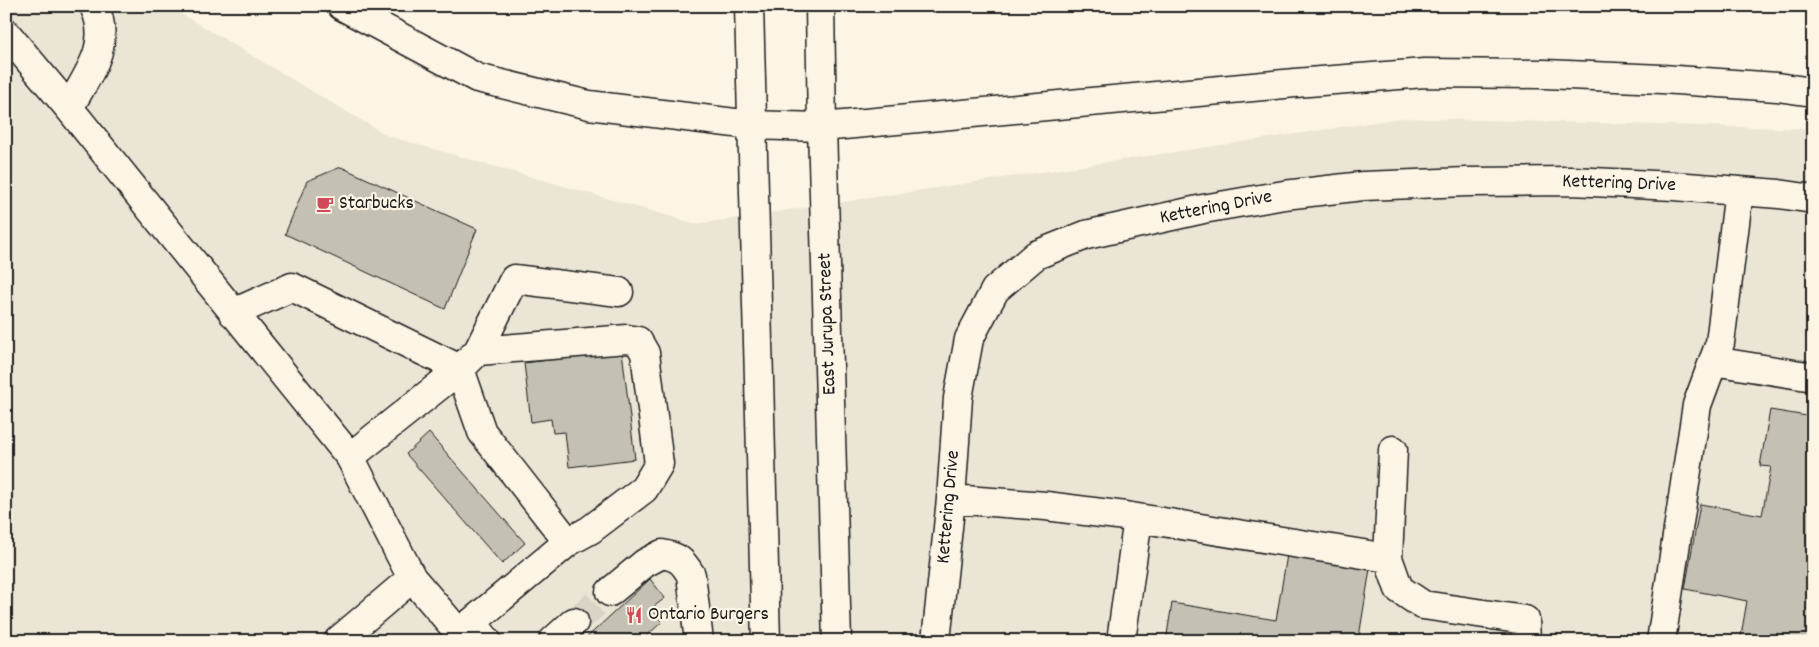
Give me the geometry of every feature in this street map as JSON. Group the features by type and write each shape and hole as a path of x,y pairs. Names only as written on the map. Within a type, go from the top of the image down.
{"main road":[{"path":"69,108 96,60 102,35 99,16 94,6"},
{"path":"342,6 476,78 589,105 751,125 822,127 1295,83 1426,73 1545,74 1662,79 1777,87 1813,92"},
{"path":"749,6 766,641"},
{"name":"East Jurupa Street","path":"820,6 837,641"},
{"path":"6,33 69,108 233,313 350,458 412,578 469,634 568,542 590,530 644,489 659,464 645,353 638,341 626,339 469,360 292,287 233,313"},
{"name":"Kettering Drive","path":"936,641 951,498 958,398 969,338 995,290 1036,255 1086,235 1202,209 1284,195 1363,186 1467,182 1572,181 1739,191 1813,199"},
{"path":"1661,641 1697,404 1720,343 1739,191"},
{"path":"350,458 469,360 514,279 619,292"},
{"path":"469,360 482,432 568,542"},
{"path":"1713,362 1813,376"},
{"path":"1393,450 1388,558 1399,589 1423,605 1525,620 1526,641"},
{"path":"951,498 1046,506 1138,518 1388,558"},
{"path":"1121,641 1138,518"},
{"path":"610,592 645,564 662,554 677,557 691,574 699,641"},
{"path":"338,641 412,578"},
{"path":"553,641 574,622"}],"shaded area":[{"path":"6,6 168,6 388,136 697,224 1401,118 1813,129 1813,641 6,641"}],"building":[{"path":"341,167 477,229 445,309 285,234 307,181"},
{"path":"622,351 635,459 569,467 565,432 553,433 551,419 531,422 524,363"},
{"path":"1770,410 1813,417 1813,641 1740,641 1747,601 1685,589 1700,504 1762,515 1771,467 1760,466"},
{"path":"429,433 525,543 502,564 406,454"},
{"path":"1287,555 1370,569 1359,637 1384,641 1166,641 1172,603 1276,620"},
{"name":"Ontario Burgers","path":"650,579 665,598 652,608 662,622 644,638 647,641 583,641"}],"tunnel":[{"path":"574,622 610,592"}],"place":[{"name":"Starbucks","path":"325,204"},
{"name":"Ontario Burgers","path":"634,615"}]}
